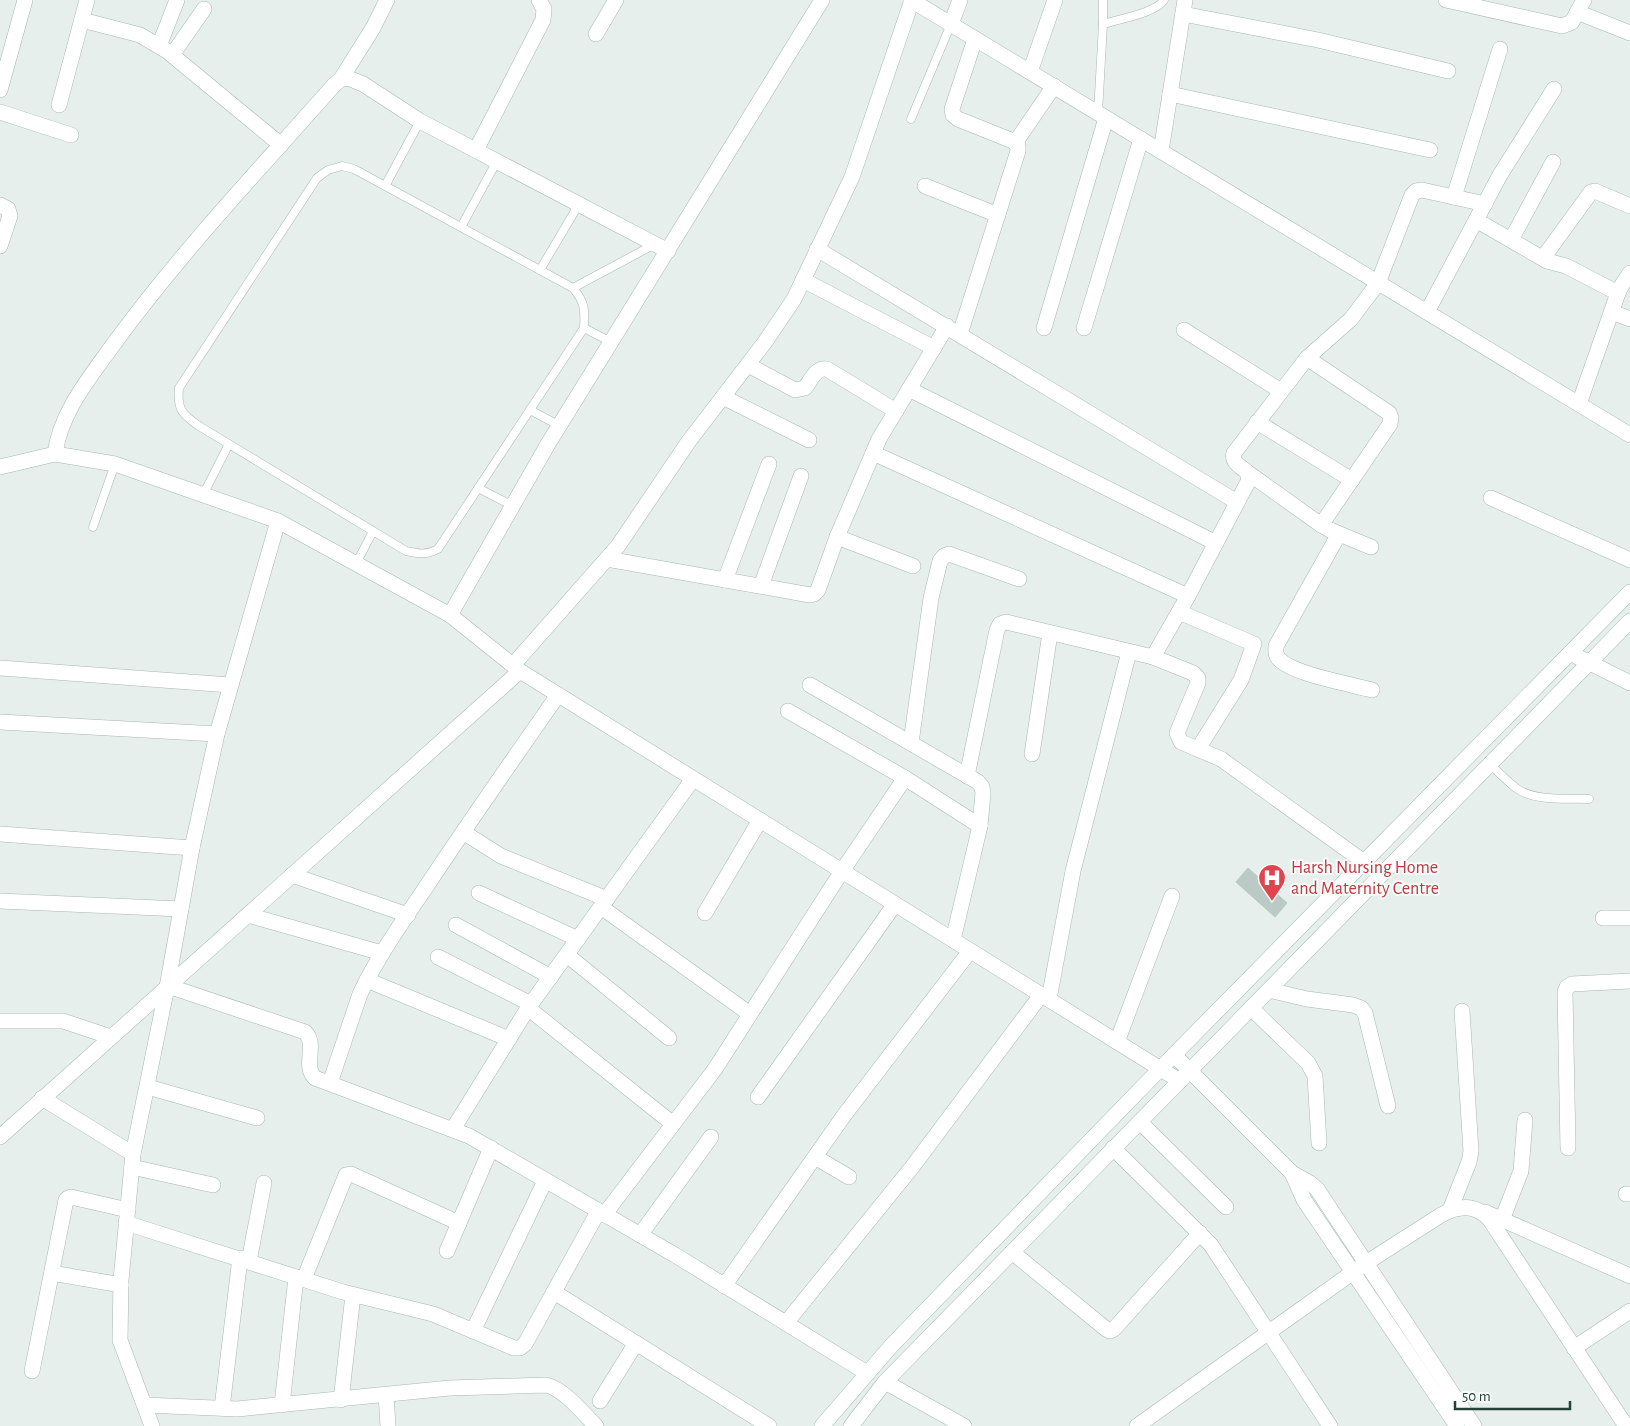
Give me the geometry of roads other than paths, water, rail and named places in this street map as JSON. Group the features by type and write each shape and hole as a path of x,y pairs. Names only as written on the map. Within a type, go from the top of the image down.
{"street":[{"path":"0,90 25,0"},
{"path":"60,105 87,0"},
{"path":"159,46 177,0"},
{"path":"55,454 56,439 69,410 98,365 142,306 186,253 341,79 373,28 387,0"},
{"path":"476,150 543,20 544,9 539,0"},
{"path":"596,34 616,0"},
{"path":"450,615 611,342 661,248 822,0"},
{"path":"0,1136 248,915 516,668 607,559 631,528 689,441 783,316 803,280 852,177 912,0 1630,435"},
{"path":"951,24 960,0"},
{"path":"1030,72 1055,0"},
{"path":"1446,0 1562,26 1572,22 1580,6 1630,33"},
{"path":"1161,151 1184,7 1448,70"},
{"path":"172,55 204,9"},
{"path":"82,20 140,35 159,46 281,145"},
{"path":"607,559 810,595 818,590 837,536 879,439 934,348 954,330 998,215 1018,151 1018,146 1015,143 958,119 953,115 952,109 975,38"},
{"path":"1454,197 1500,49"},
{"path":"341,79 348,78 363,84 420,121 661,248"},
{"path":"1015,143 1054,86"},
{"path":"1427,312 1500,175 1554,89"},
{"path":"1170,94 1430,150"},
{"path":"0,112 71,135"},
{"path":"1044,328 1102,116"},
{"path":"1084,328 1140,139"},
{"path":"1511,240 1553,162"},
{"path":"925,186 998,215"},
{"path":"1371,547 1321,525 1235,462 1234,452 1307,358 1351,319 1378,283 1412,196 1416,191 1422,190 1485,204"},
{"path":"1543,258 1591,192 1595,191 1630,206"},
{"path":"0,204 6,206 10,216 0,246"},
{"path":"1476,220 1543,258 1566,266 1618,293"},
{"path":"818,250 954,330 1237,502"},
{"path":"1579,404 1618,293 1630,273"},
{"path":"803,280 934,348"},
{"path":"1612,312 1630,319"},
{"path":"1184,330 1281,392"},
{"path":"1307,358 1389,414 1392,418 1390,424 1321,525"},
{"path":"748,365 795,390 804,388 818,371 823,368 827,369 896,411"},
{"path":"909,389 1216,543"},
{"path":"723,397 809,440"},
{"path":"1257,422 1352,480"},
{"path":"873,453 1188,596"},
{"path":"0,467 55,454 115,464 278,521 450,615 516,668 1160,1069 1185,1075"},
{"path":"725,580 769,464"},
{"path":"1153,657 1188,596 1249,480 1247,472"},
{"path":"761,586 801,476"},
{"path":"1491,498 1630,560"},
{"path":"152,1426 120,1340 121,1285 133,1160 168,986 192,848 217,734 278,521"},
{"path":"1338,534 1276,646 1276,652 1278,658 1299,671 1372,690"},
{"path":"837,536 913,566"},
{"path":"911,743 931,598 940,561 949,554 1019,579"},
{"path":"822,1426 892,1345 1160,1069 1630,592"},
{"path":"1179,612 1254,644 1241,680 1198,749"},
{"path":"851,1426 885,1382 1630,621"},
{"path":"967,776 997,630 1000,624 1006,622 1153,657 1193,673 1198,678 1198,683 1177,733 1181,742 1221,759 1364,862"},
{"path":"1032,754 1050,633"},
{"path":"786,1323 913,1166 1045,997 1073,871 1129,652"},
{"path":"1570,653 1630,684"},
{"path":"0,668 230,686"},
{"path":"810,685 978,782 982,787 980,826 953,940"},
{"path":"330,1083 360,994 382,954 462,832 558,694"},
{"path":"788,711 905,778 980,826"},
{"path":"0,722 217,734"},
{"path":"453,1129 530,1006 693,778"},
{"path":"32,1371 68,1198 127,1216 244,1260 353,1295 433,1314 514,1348 520,1348 525,1344 601,1213 715,1069 842,871 905,778"},
{"path":"705,913 760,820"},
{"path":"462,832 501,856 604,903 750,1014"},
{"path":"0,834 192,848"},
{"path":"292,875 408,915"},
{"path":"1343,884 1359,898"},
{"path":"480,893 578,939"},
{"path":"1117,1042 1172,896"},
{"path":"0,901 181,909"},
{"path":"758,1097 896,904"},
{"path":"248,915 382,954"},
{"path":"1603,918 1630,918"},
{"path":"456,925 551,977"},
{"path":"724,1286 845,1114 970,951"},
{"path":"567,955 669,1038"},
{"path":"438,957 530,1006 672,1124"},
{"path":"367,980 509,1039"},
{"path":"1568,1148 1565,992 1567,987 1572,984 1630,981"},
{"path":"168,986 304,1032 311,1042 310,1070 315,1078 453,1129 491,1148 640,1235 867,1373"},
{"path":"1269,990 1307,999 1353,1005 1361,1008 1366,1013 1388,1106"},
{"path":"1251,1008 1312,1068 1315,1076 1319,1143"},
{"path":"1450,1210 1469,1162 1471,1151 1462,1011"},
{"path":"0,1021 63,1021 111,1037"},
{"path":"1174,1055 1185,1075 1292,1173 1317,1189 1474,1426"},
{"path":"148,1087 257,1118"},
{"path":"42,1098 133,1160 213,1185"},
{"path":"1502,1220 1521,1171 1525,1120"},
{"path":"1140,1122 1226,1207"},
{"path":"640,1235 710,1137"},
{"path":"447,1251 491,1148"},
{"path":"1113,1148 1211,1245 1268,1333 1322,1423"},
{"path":"815,1157 850,1178"},
{"path":"1292,1173 1304,1200 1457,1426"},
{"path":"282,1405 300,1278 346,1175 351,1174 459,1223"},
{"path":"473,1330 545,1181"},
{"path":"222,1408 244,1260 264,1183"},
{"path":"1136,1426 1353,1272 1450,1210 1470,1208 1483,1211 1630,1276"},
{"path":"1483,1211 1626,1426"},
{"path":"1012,1252 1110,1331 1114,1329 1200,1233"},
{"path":"52,1272 121,1285"},
{"path":"554,1292 770,1426"},
{"path":"341,1400 353,1295"},
{"path":"1574,1348 1630,1311"},
{"path":"600,1401 636,1343"},
{"path":"885,1382 964,1426"},
{"path":"145,1405 237,1409 450,1388 546,1385 552,1386 561,1392 596,1426"},
{"path":"386,1395 388,1426"}],"lane":[{"path":"1102,116 1103,0"},
{"path":"1103,24 1158,7 1164,0"},
{"path":"911,120 951,24"},
{"path":"385,186 420,121"},
{"path":"461,227 497,161"},
{"path":"342,166 354,169 385,186 573,288 581,297 585,311 584,328 438,549 427,554 406,551 229,444 184,415 178,403 179,388 317,178 328,170 342,166"},
{"path":"540,270 579,204"},
{"path":"573,288 661,248"},
{"path":"584,328 611,342"},
{"path":"530,410 560,426"},
{"path":"203,495 229,444"},
{"path":"93,527 115,464"},
{"path":"478,488 513,506"},
{"path":"356,564 373,531"},
{"path":"1490,764 1516,788 1527,794 1589,799"}],"place":[{"name":"Harsh Nursing Home and Maternity Centre","path":"1272,902"}]}
